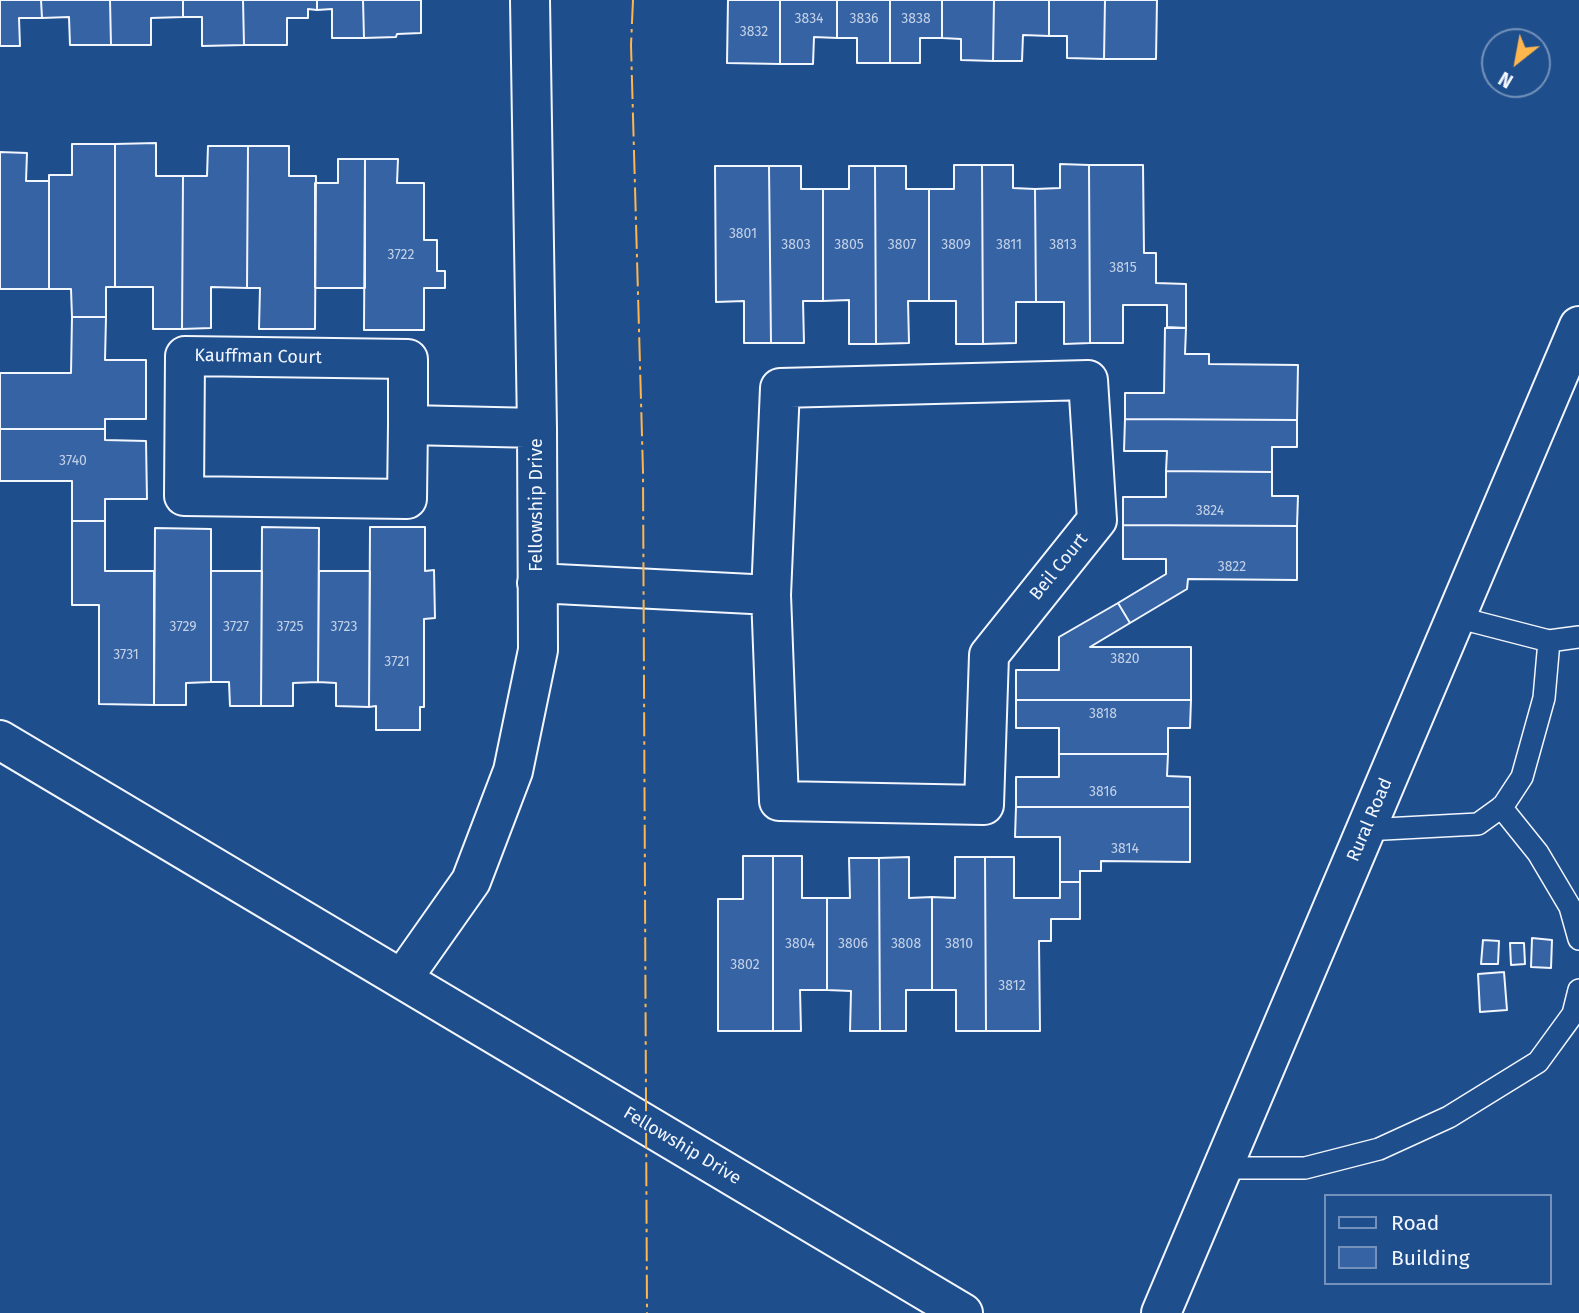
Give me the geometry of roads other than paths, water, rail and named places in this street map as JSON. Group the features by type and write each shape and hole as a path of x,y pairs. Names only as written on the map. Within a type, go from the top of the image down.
{"street":[{"name":"Fellowship Drive","path":"401,979 471,881 513,771 538,650 530,0"},
{"name":"Rural Road","path":"1161,1313 1579,326"},
{"name":"Kauffman Court","path":"185,356 408,359 408,425 407,499 184,496 185,356"},
{"name":"Beil Court","path":"1088,380 1097,520 989,655 984,805 779,801 771,595 780,388 1088,380"},
{"path":"408,425 537,428"},
{"path":"537,583 771,595"},
{"name":"Fellowship Drive","path":"0,740 963,1313"}],"lane":[{"path":"1456,617 1549,641 1579,637"},
{"path":"1365,830 1478,824 1501,807 1522,777 1544,698 1549,641"},
{"path":"1501,807 1538,853 1570,907 1579,939"},
{"path":"1222,1168 1305,1168 1379,1149 1449,1117 1538,1062 1573,1014 1579,990"}]}
